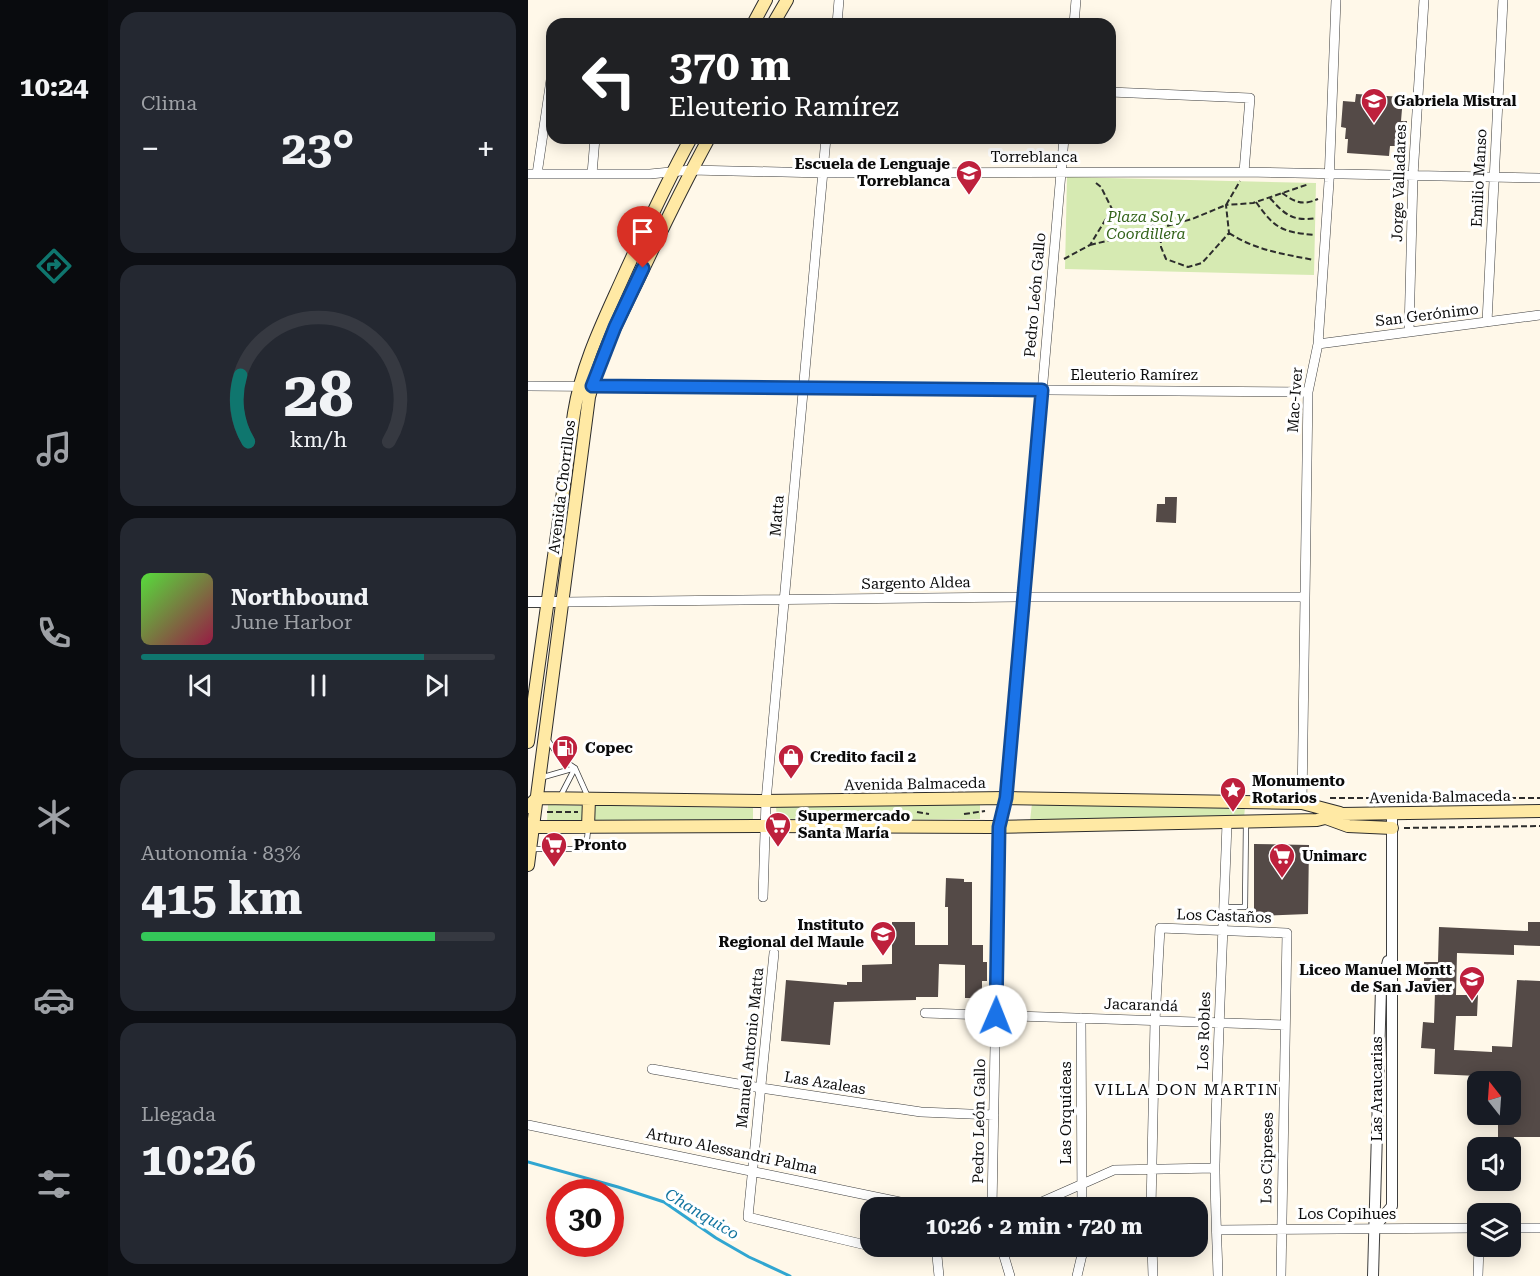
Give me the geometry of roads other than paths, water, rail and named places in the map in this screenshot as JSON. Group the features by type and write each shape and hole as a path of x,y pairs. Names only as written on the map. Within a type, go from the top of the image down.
{"main road":[{"path":"756,18 766,0"},
{"path":"776,18 787,0"},
{"name":"Avenida Chorrillos","path":"528,742 549,602 594,341 671,172 687,144"},
{"name":"Avenida Chorrillos","path":"528,865 533,803 540,778 546,737 587,408 585,386 706,144"},
{"name":"Avenida Balmaceda","path":"533,803 559,799 766,801 1006,798 1302,803 1341,814"},
{"path":"588,827 589,799"},
{"name":"Avenida Balmaceda","path":"531,826 999,827 1317,820 1341,814 1540,811"},
{"path":"1326,818 1348,826 1392,828"}],"street":[{"path":"838,18 839,0"},
{"path":"1074,18 1076,0"},
{"name":"Mac-Iver","path":"1302,803 1308,392 1318,344 1324,260 1336,0"},
{"name":"Jorge Valladares","path":"1409,332 1413,176 1424,0"},
{"name":"Emilio Manso","path":"1487,322 1503,0"},
{"path":"1116,92 1250,98 1244,172"},
{"path":"532,174 546,103"},
{"path":"592,174 594,144"},
{"name":"Matta","path":"763,897 766,801 825,144"},
{"name":"Pedro León Gallo","path":"992,1197 999,827 1006,798 1063,144"},
{"name":"Torreblanca","path":"532,174 691,170 823,173 1244,172 1540,178"},
{"name":"San Gerónimo","path":"1318,344 1540,315"},
{"name":"Eleuterio Ramírez","path":"528,386 1308,392"},
{"name":"Sargento Aldea","path":"528,602 1024,597 1305,597"},
{"name":"Las Araucarias","path":"1374,1229 1392,1206 1392,813"},
{"name":"Los Robles","path":"1218,1276 1215,1168 1227,823"},
{"name":"Los Castaños","path":"1155,1021 1160,928 1287,933"},
{"name":"Los Cipreses","path":"1281,1276 1280,1230 1287,933"},
{"name":"Las Araucarias","path":"1373,1276 1382,988 1393,943"},
{"name":"Manuel Antonio Matta","path":"774,953 748,1217 860,1243"},
{"name":"Jacarandá","path":"925,1012 1285,1025"},
{"name":"Las Orquídeas","path":"1081,1018 1081,1197"},
{"path":"1152,1197 1155,1021"},
{"name":"Las Azaleas","path":"652,1069 921,1112 994,1115"},
{"name":"Arturo Alessandri Palma","path":"528,1125 877,1197"},
{"path":"1053,1197 1114,1170 1215,1168"},
{"name":"Los Copihues","path":"1217,1230 1467,1228"},
{"path":"1521,1228 1540,1228"},
{"path":"937,1257 939,1276"},
{"path":"1004,1257 1010,1276"},
{"path":"1077,1276 1081,1257"},
{"path":"1152,1257 1153,1276"},
{"path":"1478,1276 1479,1257"}],"lane":[{"path":"546,737 560,758 575,768 589,799"},
{"path":"540,778 575,768"},
{"path":"559,799 575,768"},
{"path":"1225,907 1245,907 1246,822"},
{"path":"530,849 586,849 588,827"}],"waterway":[{"name":"Chanquico","path":"528,1162 664,1202 716,1238 749,1257 790,1276"}],"place":[{"name":"Gabriela Mistral","path":"1374,124"},
{"name":"Escuela de Lenguaje Torreblanca","path":"969,196"},
{"name":"Copec","path":"565,771"},
{"name":"Credito facil 2","path":"791,780"},
{"name":"Monumento Rotarios","path":"1233,813"},
{"name":"Supermercado Santa María","path":"778,848"},
{"name":"Pronto","path":"554,868"},
{"name":"Unimarc","path":"1282,879"},
{"name":"Instituto Regional del Maule","path":"883,957"},
{"name":"Liceo Manuel Montt de San Javier","path":"1472,1002"}],"district":[{"name":"VILLA DON MARTIN","path":"1187,1089"}],"park label":[{"name":"Plaza Sol y Coordillera","path":"1146,226"}]}
